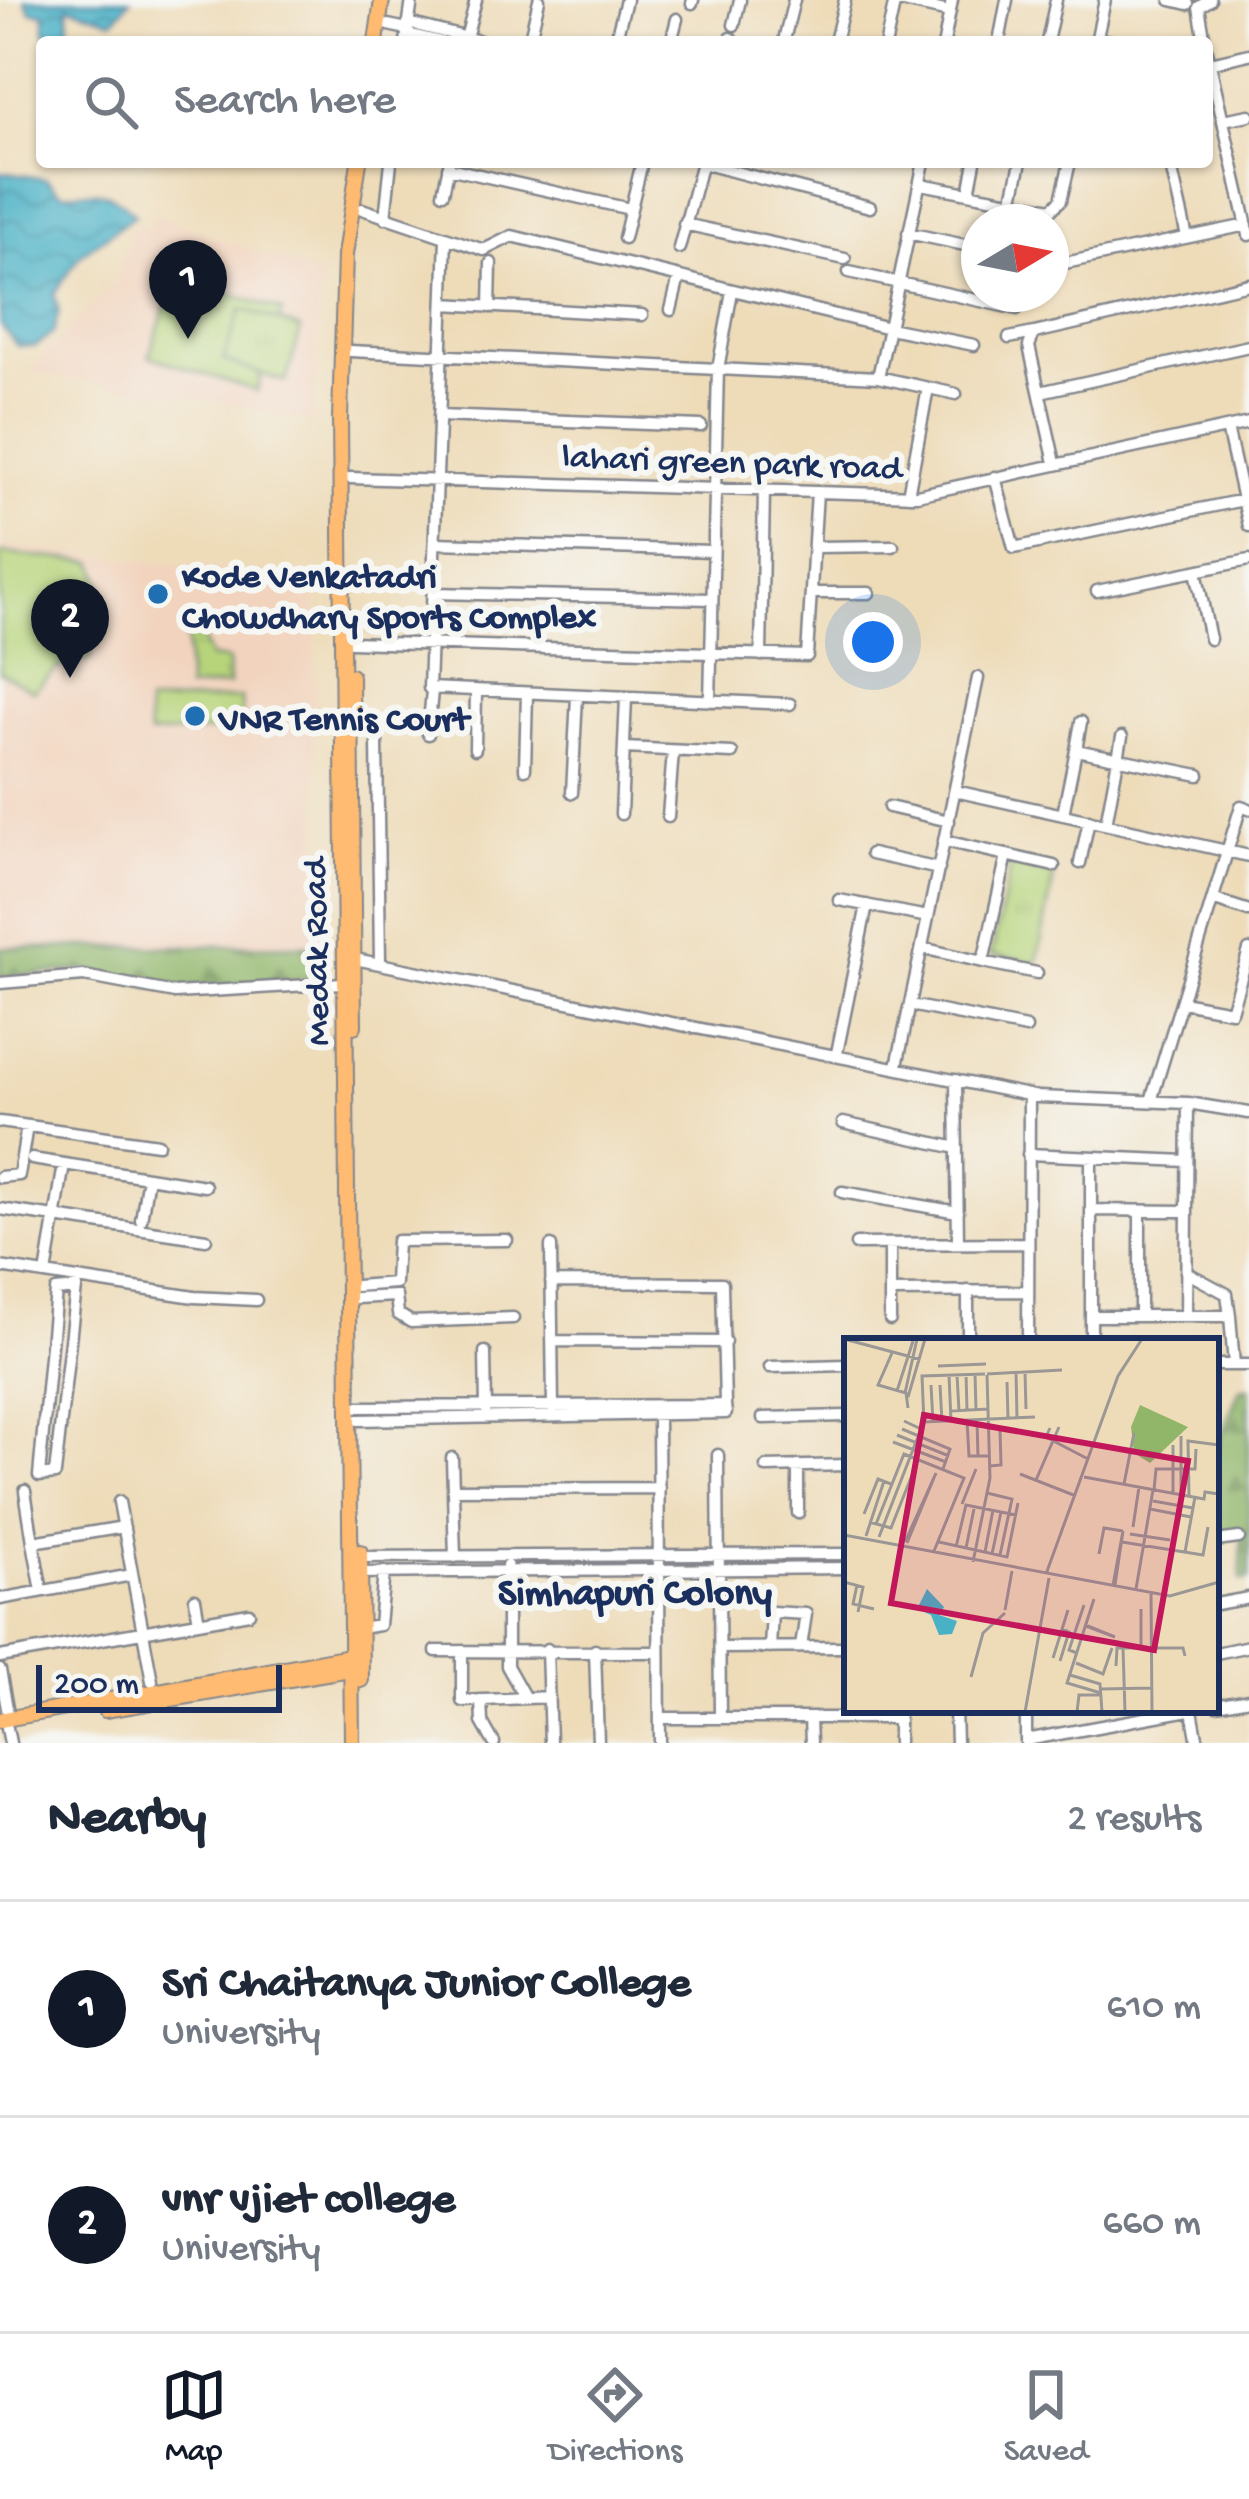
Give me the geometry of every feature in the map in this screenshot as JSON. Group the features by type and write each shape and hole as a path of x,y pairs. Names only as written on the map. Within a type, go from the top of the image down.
{"main road":[{"path":"377,36 382,0"},
{"path":"387,36 392,0"},
{"name":"Medak Road","path":"356,1662 361,1628 356,1292 343,983 340,350 345,255 358,168"},
{"name":"Medak Road","path":"357,1743 350,1144 355,959 350,351 367,168"},
{"path":"5,1728 356,1662"}],"street":[{"path":"407,32 412,0"},
{"path":"474,36 476,0"},
{"path":"530,36 539,0"},
{"path":"617,36 626,0"},
{"path":"732,35 740,0"},
{"path":"784,36 794,0"},
{"path":"836,36 845,0"},
{"path":"887,36 895,0 950,6 945,36"},
{"path":"999,36 1007,0"},
{"path":"1048,36 1056,0"},
{"path":"1097,36 1105,0"},
{"path":"1171,0 1188,4"},
{"path":"1204,36 1199,7 1210,0"},
{"path":"672,36 676,19"},
{"path":"388,25 437,36"},
{"path":"1213,52 1249,54"},
{"path":"1069,262 1186,237 1248,230 1243,179 1213,78"},
{"path":"1223,121 1249,115"},
{"path":"385,218 391,168"},
{"path":"442,193 448,168"},
{"path":"461,168 630,209"},
{"path":"624,238 640,168"},
{"path":"679,248 700,168"},
{"path":"724,168 870,207"},
{"path":"878,377 923,168"},
{"path":"969,193 974,168"},
{"path":"1012,202 1020,168"},
{"path":"921,184 1044,210 1058,206 1068,168"},
{"path":"1171,168 1186,237"},
{"path":"362,209 484,250 512,236 974,345"},
{"path":"684,224 961,297"},
{"path":"908,233 961,244"},
{"path":"428,734 446,238"},
{"path":"490,307 491,263"},
{"path":"671,310 679,278"},
{"path":"1010,338 1249,284"},
{"path":"710,700 718,369 732,291"},
{"path":"444,304 642,315"},
{"path":"1034,333 1030,346 1055,463"},
{"path":"1040,392 1249,346"},
{"path":"350,351 878,377 956,394"},
{"path":"908,495 928,388"},
{"path":"440,416 701,426"},
{"name":"lahari green park road","path":"350,478 908,495 1249,423"},
{"path":"1227,428 1249,526"},
{"path":"995,477 1014,548 1243,500"},
{"path":"760,655 764,491"},
{"path":"351,642 810,654 817,492"},
{"path":"434,543 713,551"},
{"path":"815,547 892,546"},
{"path":"1097,592 1249,560"},
{"path":"1196,571 1210,639"},
{"path":"433,593 712,599"},
{"path":"813,593 869,593"},
{"path":"897,1066 978,678"},
{"path":"432,691 790,704"},
{"path":"475,749 476,692"},
{"path":"524,769 527,694"},
{"path":"572,793 577,696"},
{"path":"621,814 626,698"},
{"path":"1063,814 1081,722"},
{"path":"1106,824 1123,737"},
{"path":"376,741 380,961"},
{"path":"624,748 732,753"},
{"path":"1076,750 1199,776"},
{"path":"668,817 673,751"},
{"path":"955,791 1249,856"},
{"path":"1151,1101 1241,806 1249,808"},
{"path":"890,807 949,821"},
{"path":"1080,863 1089,820"},
{"path":"945,841 1054,866"},
{"path":"872,854 939,869"},
{"path":"982,962 1007,855"},
{"path":"839,900 928,917"},
{"path":"1215,901 1249,911"},
{"path":"837,1053 867,905"},
{"path":"922,948 1037,973"},
{"path":"1182,1002 1231,1011 1249,950"},
{"path":"355,959 1029,1095 1189,1103 1249,1113"},
{"path":"0,983 84,976 136,989 196,993 343,983"},
{"path":"910,1005 1026,1028"},
{"path":"956,1079 958,1244"},
{"path":"1028,1338 1029,1095"},
{"path":"1186,1315 1189,1103"},
{"path":"0,1122 158,1144"},
{"path":"842,1123 957,1148"},
{"path":"0,1177 19,1175 27,1126"},
{"path":"1028,1154 1187,1161"},
{"path":"1090,1338 1091,1157"},
{"path":"32,1159 205,1186"},
{"path":"46,1274 64,1164"},
{"path":"141,1220 148,1177"},
{"path":"842,1192 958,1212"},
{"path":"0,1209 206,1239"},
{"path":"1091,1210 1187,1211"},
{"path":"1140,1210 1140,1315"},
{"path":"507,1240 397,1241 395,1290 398,1314 411,1322 513,1318"},
{"path":"856,1244 1028,1243"},
{"path":"890,1244 890,1320"},
{"path":"551,1246 553,1412"},
{"path":"0,1267 76,1284 256,1300"},
{"path":"1186,1272 1227,1294 1234,1365"},
{"path":"358,1413 658,1411 725,1405 722,1283 551,1282"},
{"path":"76,1284 56,1474 39,1476 56,1291 76,1284"},
{"path":"356,1292 395,1290"},
{"path":"968,1291 968,1338"},
{"path":"890,1292 1028,1291"},
{"path":"1090,1316 1230,1316"},
{"path":"552,1341 725,1342"},
{"path":"485,1352 486,1412"},
{"path":"1219,1365 1249,1365"},
{"path":"770,1367 844,1366"},
{"path":"45,1387 65,1389"},
{"path":"658,1411 660,1743"},
{"path":"763,1418 844,1416"},
{"path":"718,1454 719,1718"},
{"path":"452,1458 454,1557"},
{"path":"798,1466 798,1513"},
{"path":"766,1467 844,1466"},
{"path":"453,1490 658,1488"},
{"path":"25,1491 42,1591"},
{"path":"119,1502 152,1681"},
{"path":"33,1542 124,1527"},
{"path":"1219,1541 1239,1538"},
{"path":"360,1565 409,1557 844,1554"},
{"path":"507,1556 506,1649 509,1672 525,1698"},
{"path":"409,1557 409,1572"},
{"path":"360,1565 383,1572 844,1568"},
{"path":"361,1628 379,1624 383,1617 383,1572"},
{"path":"0,1599 132,1575"},
{"path":"1219,1603 1249,1598"},
{"path":"195,1599 199,1622"},
{"path":"770,1648 770,1613 802,1612 806,1633 801,1648"},
{"path":"0,1657 248,1613"},
{"path":"1219,1652 1249,1646"},
{"path":"720,1648 844,1647"},
{"path":"547,1649 550,1743"},
{"path":"595,1650 598,1743"},
{"path":"436,1651 658,1652"},
{"path":"462,1652 462,1701 549,1696"},
{"path":"0,1670 5,1728"},
{"path":"1219,1704 1249,1699"},
{"path":"481,1700 482,1722 494,1743"},
{"path":"1026,1742 1176,1713"},
{"path":"1192,1713 1198,1743"},
{"path":"660,1718 898,1714 898,1743"},
{"path":"810,1718 811,1743"}],"shaded area":[{"path":"153,215 321,275 314,423 213,400 28,373 115,281 133,225 149,228"},
{"path":"0,545 315,580 315,764 323,945 0,948"}],"green space":[{"path":"176,275 282,311 279,321 241,309 223,360 261,374 257,391 149,356"},
{"path":"241,308 301,329 286,382 223,361"},
{"path":"0,553 94,562 99,575 102,599 90,659 59,667 33,691 0,672"},
{"path":"187,628 201,634 210,658 228,660 229,685 187,689"},
{"name":"VNR Tennis Court","path":"241,698 243,729 149,735 147,704"},
{"path":"1011,864 1054,875 1037,963 991,955"},
{"path":"316,945 317,978 188,988 153,987 85,970 0,977 0,948"},
{"path":"1249,1388 1249,1580 1241,1580 1242,1530 1219,1533 1219,1442 1240,1389"}],"water":[{"path":"25,0 130,0 113,21 68,6 69,27 56,35 45,32 44,13 31,12"},
{"path":"0,172 46,179 62,193 109,195 135,215 81,254 54,294 59,311 53,333 36,346 17,346 0,324"}],"place":[{"name":"Sri Chaitanya Junior College","path":"188,339"},
{"name":"Kode Venkatadri Chowdhary Sports Complex","path":"158,594"},
{"name":"vnr vjiet college","path":"70,678"},
{"name":"VNR Tennis Court","path":"195,716"}],"district":[{"name":"Simhapuri Colony","path":"635,1589"}]}
